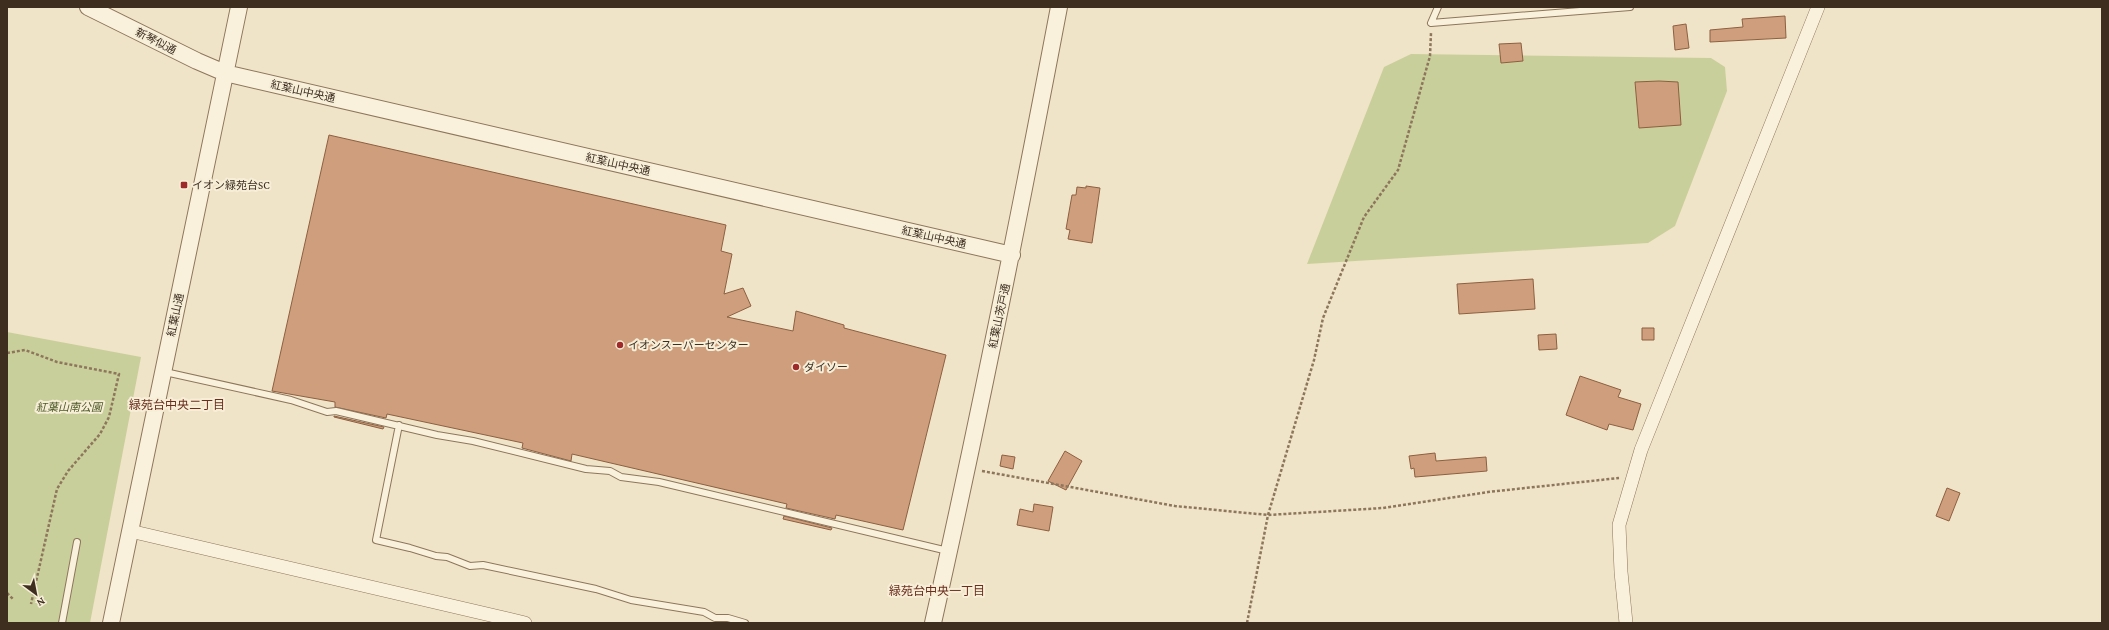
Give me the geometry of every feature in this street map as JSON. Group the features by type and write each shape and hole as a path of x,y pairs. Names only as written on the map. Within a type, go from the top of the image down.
{"street":[{"name":"新琴似通","path":"88,7 197,61 225,73"},
{"name":"紅葉山通","path":"112,623 239,7"},
{"name":"紅葉山茨戸通","path":"933,623 968,468 1012,255 1059,7"},
{"path":"1626,623 1621,572 1619,525 1632,476 1818,7"},
{"name":"紅葉山中央通","path":"225,73 1012,255"},
{"path":"130,531 500,620 525,623"}],"lane":[{"path":"1438,7 1431,23 1630,7"},
{"path":"163,371 291,400 327,412 336,411 437,435 473,441 586,469 610,471 621,477 660,482 949,551"},
{"path":"399,425 376,540 436,556 447,557 470,566 483,565 596,589 631,600 704,612 715,618 728,618 745,623"},
{"path":"62,623 77,542"}],"path":[{"path":"1248,623 1268,515 1314,360 1323,318 1364,217 1398,170 1430,56 1431,23"},
{"path":"7,353 25,350 56,362 119,374 109,416 100,434 68,471 57,489 31,604"},
{"path":"968,468 1175,506 1268,515 1382,508 1488,492 1632,476"},
{"path":"7,593 14,600"}],"green space":[{"path":"1411,54 1711,58 1725,67 1727,91 1675,226 1648,243 1307,264 1384,67"},
{"name":"紅葉山南公園","path":"7,332 141,357 90,623 7,623"}],"building":[{"path":"1785,16 1786,38 1710,42 1710,30 1743,27 1742,19"},
{"path":"1686,24 1689,48 1675,50 1673,26"},
{"path":"1521,43 1523,61 1501,63 1499,44"},
{"path":"1635,82 1678,82 1681,125 1639,128"},
{"path":"329,135 726,225 721,251 732,254 724,294 743,288 751,306 727,317 793,331 796,311 844,325 844,328 946,355 903,530 836,515 835,519 786,508 787,504 572,454 571,461 522,448 523,443 387,414 386,418 335,407 335,402 272,391"},
{"path":"1086,186 1100,188 1092,243 1068,239 1070,230 1066,229 1072,195 1076,195 1077,187 1086,188"},
{"path":"1533,279 1535,309 1459,314 1457,284"},
{"path":"1642,328 1654,328 1654,340 1642,340"},
{"path":"1556,334 1557,349 1539,350 1538,335"},
{"path":"1580,376 1621,390 1618,397 1641,404 1633,430 1609,424 1607,430 1566,415"},
{"path":"334,416 384,427 383,429"},
{"path":"1065,451 1082,461 1066,490 1048,481"},
{"path":"1435,453 1436,461 1486,457 1487,471 1415,477 1414,468 1411,469 1409,456"},
{"path":"1002,455 1015,457 1013,469 1000,466"},
{"path":"1947,488 1960,493 1949,521 1936,516"},
{"path":"1034,504 1053,507 1049,531 1017,525 1020,509 1033,512"},
{"path":"784,516 832,528 831,530 783,519"}],"place":[{"name":"イオン緑苑台SC","path":"184,185"},
{"name":"イオンスーパーセンター","path":"620,345"},
{"name":"ダイソー","path":"796,367"}],"district":[{"name":"緑苑台中央二丁目","path":"177,405"},
{"name":"緑苑台中央一丁目","path":"937,591"}]}
